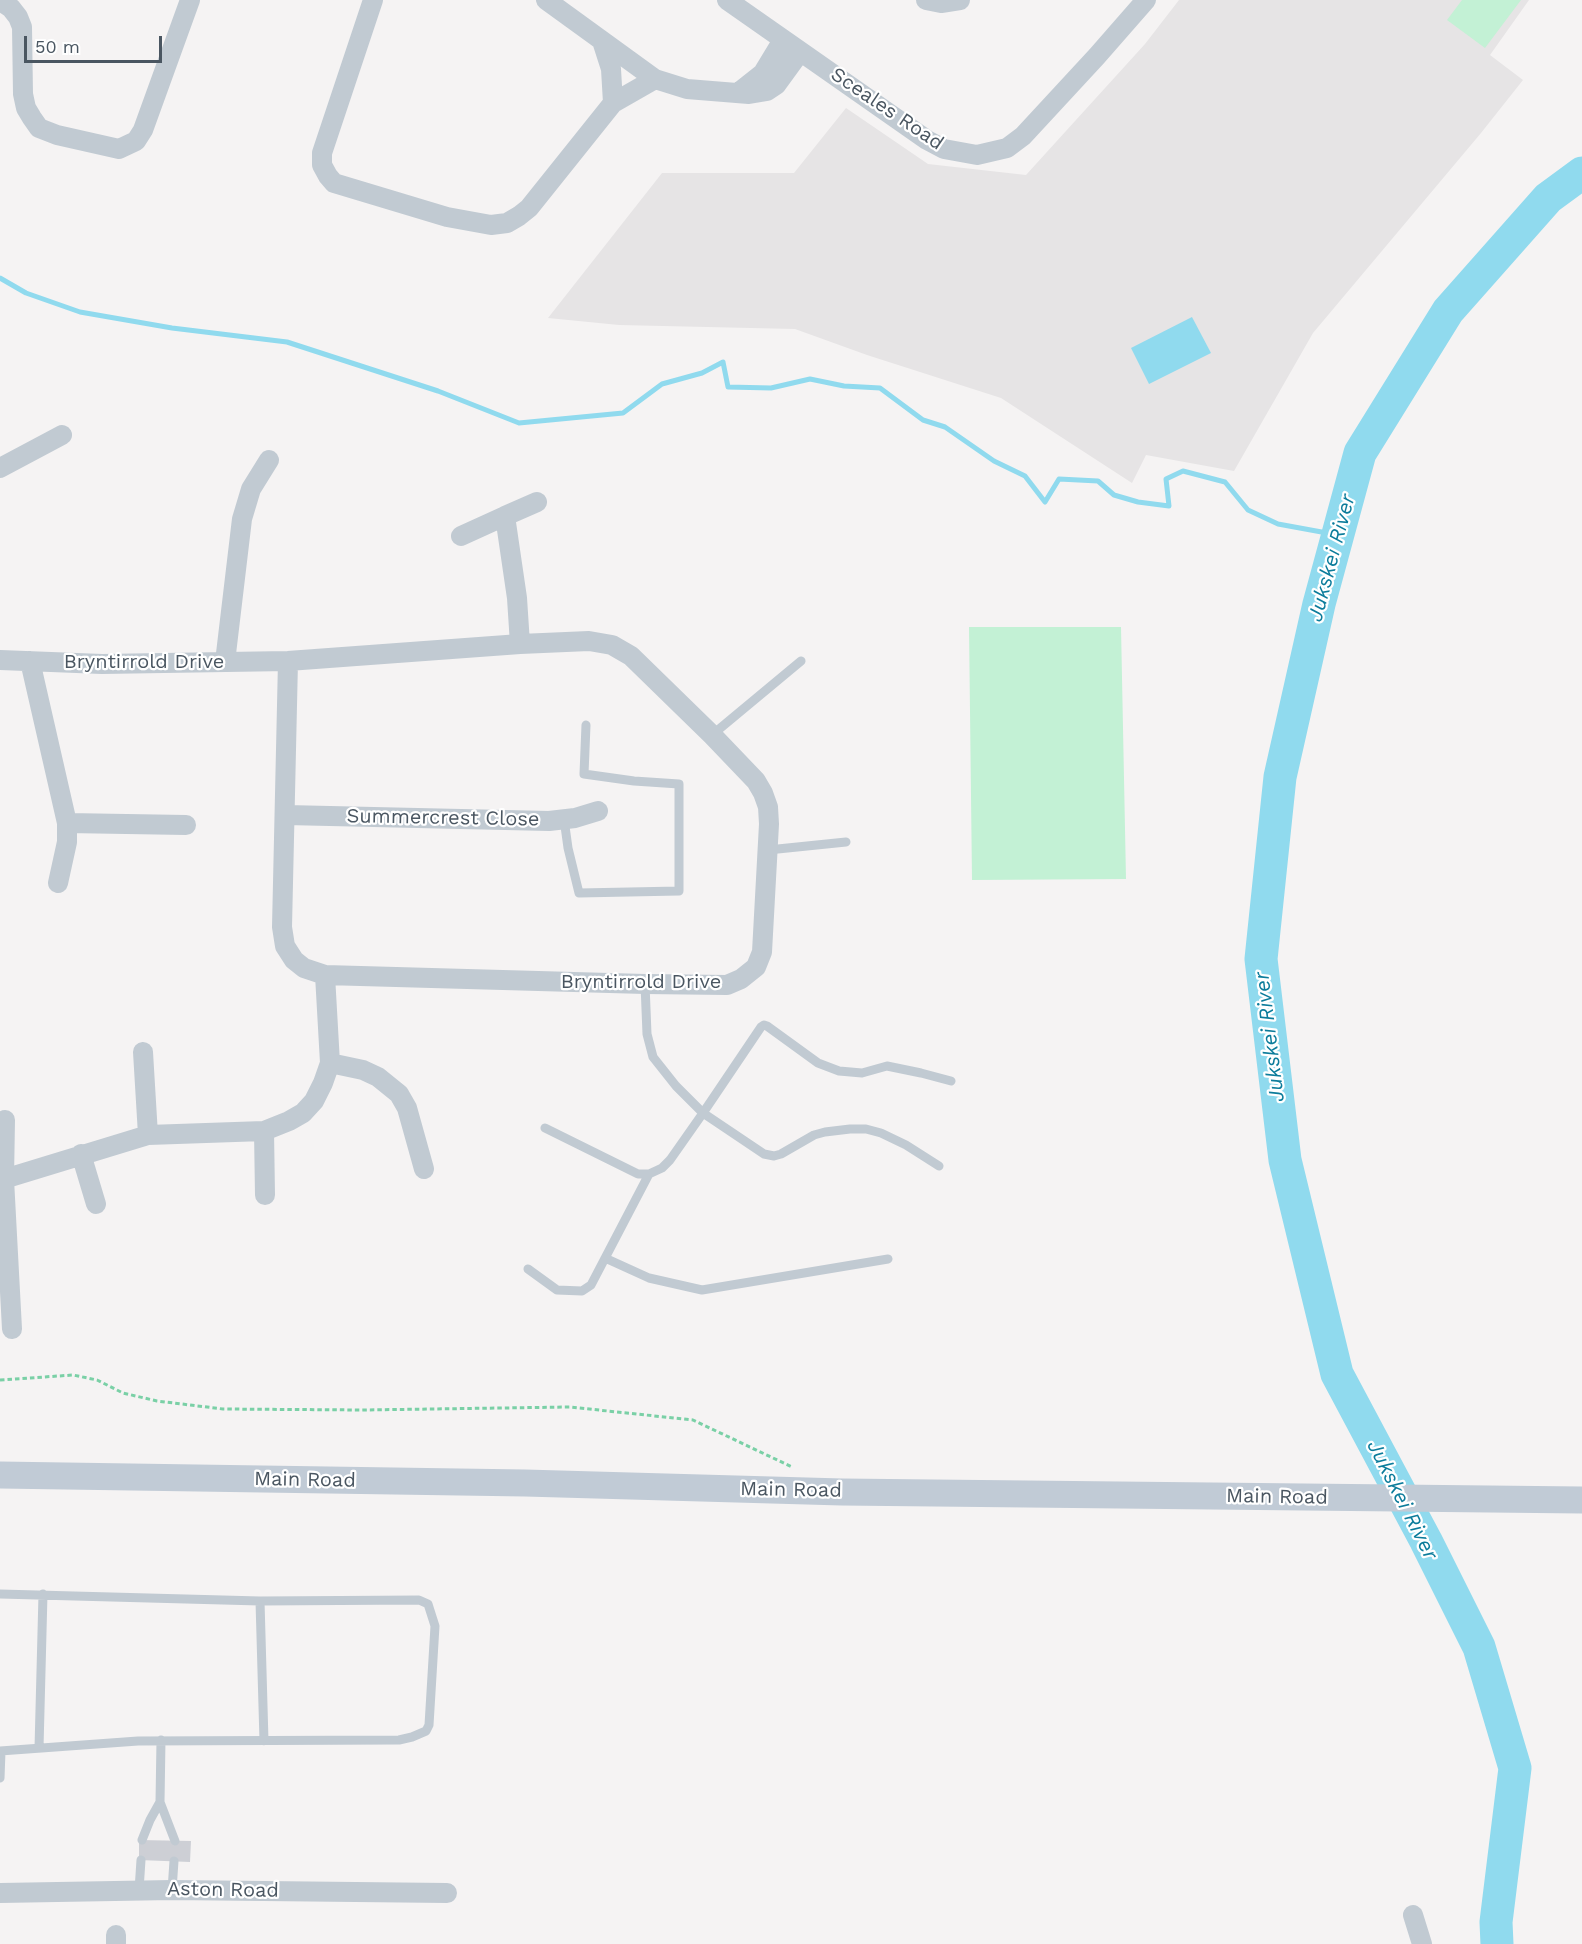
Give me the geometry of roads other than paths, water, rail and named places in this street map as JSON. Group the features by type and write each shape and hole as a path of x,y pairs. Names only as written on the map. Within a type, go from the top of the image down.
{"main road":[{"name":"Main Road","path":"0,1476 525,1483 842,1491 1582,1500"}],"street":[{"path":"0,1 18,17 22,27 23,94 26,108 39,128 57,135 119,149 136,141 143,130 190,0"},
{"path":"373,0 322,153 322,165 334,183 447,217 491,225 507,223 529,208 613,103 656,80"},
{"path":"546,0 656,80 687,90 758,93 772,88 800,52"},
{"name":"Sceales Road","path":"727,0 927,140 944,149 977,156 1007,148 1023,136 1146,0"},
{"path":"926,0 941,3 960,0"},
{"path":"739,92 763,73 783,40"},
{"path":"602,42 611,69 613,103"},
{"path":"0,468 62,435"},
{"path":"225,662 242,519 251,489 269,460"},
{"path":"461,536 537,502"},
{"path":"505,516 517,598 520,644"},
{"name":"Bryntirrold Drive","path":"0,660 102,664 288,661 589,641 603,642 621,648 712,735 756,781 763,793 768,807 768,850 762,952 756,967 741,979 727,985 326,975 304,968 294,960 285,946 282,927 288,661"},
{"path":"30,661 67,823 67,842 58,883"},
{"name":"Summercrest Close","path":"286,814 549,820 598,811"},
{"path":"67,823 186,825"},
{"path":"4,1179 148,1135 264,1131 290,1121 303,1113 314,1101 330,1063 326,975"},
{"path":"143,1052 148,1135"},
{"path":"330,1063 370,1073 389,1084 399,1094 407,1108 424,1169"},
{"path":"5,1120 4,1179 12,1329"},
{"path":"264,1131 265,1195"},
{"path":"81,1154 96,1204"},
{"name":"Aston Road","path":"0,1893 139,1890 447,1893"},
{"path":"1413,1915 1422,1944"}],"lane":[{"path":"712,735 801,661"},
{"path":"564,819 567,848 579,893 679,891 679,784 584,774 586,725"},
{"path":"768,850 846,842"},
{"path":"645,984 647,1034 653,1057 676,1086 703,1113 764,1154 774,1156 781,1154 814,1135 825,1132 866,1129 906,1145 939,1166"},
{"path":"545,1128 638,1174 662,1168 703,1113 760,1026 764,1025 818,1063 839,1071 862,1073 887,1066 951,1082"},
{"path":"528,1269 557,1290 582,1291 591,1285 649,1173"},
{"path":"605,1258 649,1278 702,1290 888,1258"},
{"path":"0,1594 260,1602 419,1600 428,1604 435,1626 429,1725 420,1735 399,1740 161,1740 0,1751 0,1778"},
{"path":"39,1748 43,1594"},
{"path":"260,1602 264,1741"},
{"path":"161,1740 160,1802 175,1841"},
{"path":"142,1840 160,1802"},
{"path":"139,1890 141,1860"},
{"path":"172,1890 174,1861"}],"water":[{"path":"1192,317 1211,353 1149,384 1131,348"}],"waterway":[{"name":"Jukskei River","path":"1497,1944 1496,1922 1515,1768 1479,1647 1426,1541 1337,1374 1285,1160 1261,959 1280,777 1319,604 1360,453 1448,311 1548,198 1582,173"},
{"path":"0,278 26,293 80,312 172,328 287,342 438,391 519,423 623,413 662,384 702,373 723,362 728,387 771,388 810,379 844,386 880,388 923,420 945,427 994,461 1025,476 1045,502 1059,479 1098,481 1114,495 1138,502 1169,506 1166,479 1183,471 1225,482 1248,510 1278,524 1338,535"}]}
